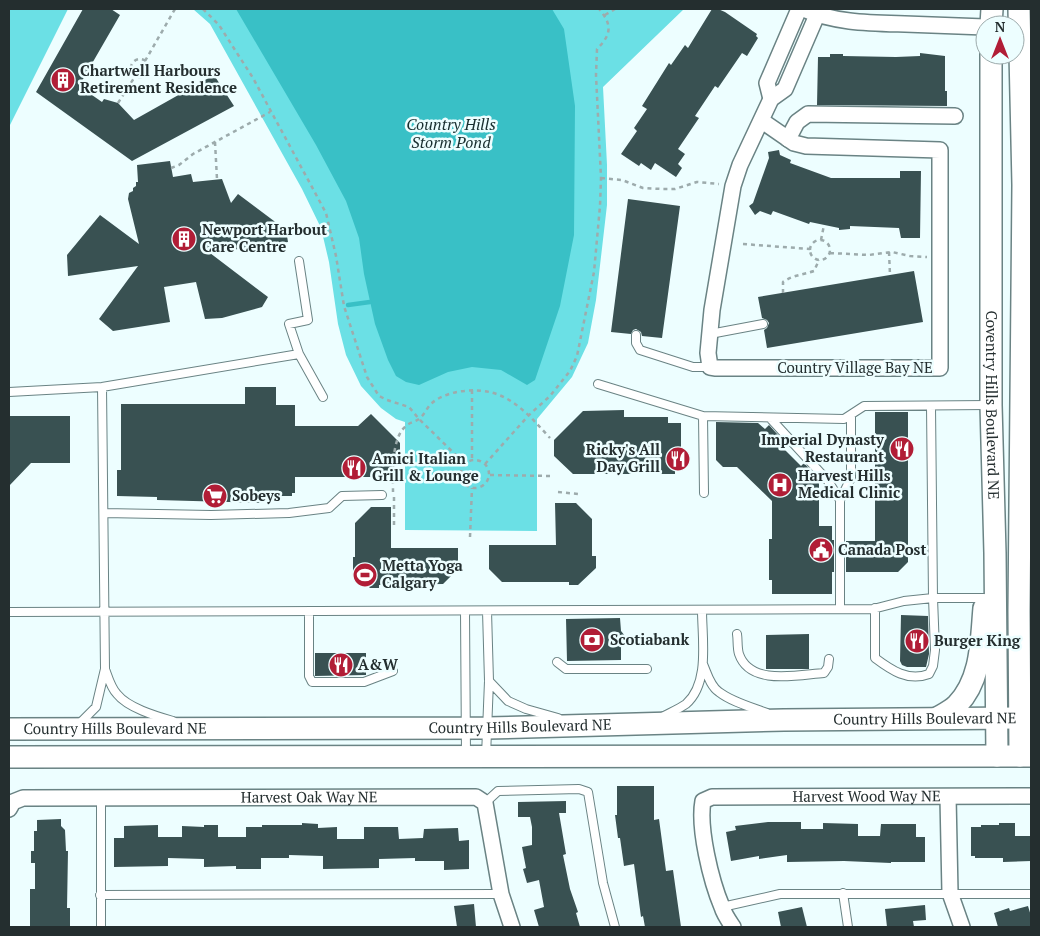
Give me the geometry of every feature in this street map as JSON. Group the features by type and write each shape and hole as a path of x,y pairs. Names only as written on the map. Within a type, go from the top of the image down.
{"main road":[{"name":"Coventry Hills Boulevard NE","path":"991,65 991,405 995,553 1016,719 1026,756"},
{"name":"Coventry Hills Boulevard NE","path":"997,756 1016,719 1025,673 1021,318 1021,65"},
{"path":"1022,185 1031,133"},
{"path":"991,405 1004,378 1021,318"},
{"path":"937,718 957,705 974,677 981,651 987,572 995,553"},
{"name":"Country Hills Boulevard NE","path":"9,728 477,728 784,720 1016,719"},
{"name":"Country Hills Boulevard NE","path":"9,757 1026,756"}],"street":[{"path":"771,99 767,84 799,9"},
{"path":"803,9 836,19 871,23 975,27"},
{"path":"710,367 708,352 712,310 733,186 740,165 771,99 785,89 817,12"},
{"path":"788,139 797,122 808,114 955,116"},
{"name":"Country Village Bay NE","path":"710,367 940,368 940,150 806,146 794,143 762,120"},
{"name":"Harvest Wood Way NE","path":"722,907 707,857 701,814 703,801 712,797 1031,796"},
{"name":"Harvest Oak Way NE","path":"9,809 13,802 23,798 476,797 485,803"},
{"path":"948,797 950,893 962,927"},
{"path":"485,803 501,894 512,927"},
{"path":"722,907 733,927"}],"lane":[{"path":"299,261 308,320 289,324 299,354 323,397"},
{"path":"710,334 763,324"},
{"path":"636,335 636,344 640,350 693,366 710,367"},
{"path":"9,392 102,388 299,354"},
{"path":"598,384 703,416 844,419 864,406 991,405"},
{"path":"74,728 96,707 105,669 102,388"},
{"path":"875,608 875,658 892,671 902,675 923,676 929,674 934,666 931,406"},
{"path":"840,609 840,500 851,478 851,415"},
{"path":"703,416 704,493"},
{"path":"770,418 828,481 840,500"},
{"path":"104,514 211,515 289,513 329,508 342,496 382,495"},
{"path":"9,612 840,609 875,608 904,601 933,598 984,598"},
{"path":"650,723 686,704 694,694 703,664 702,610"},
{"path":"309,611 309,676 312,682 364,682 393,671"},
{"path":"465,611 477,728 476,756"},
{"path":"476,756 477,728 489,681 487,611"},
{"path":"737,634 738,652 748,669 768,676 824,673 828,668 829,659"},
{"path":"557,662 566,669 647,669"},
{"path":"703,664 712,684 719,692 730,699 784,720"},
{"path":"105,669 117,694 124,700 142,710 192,728"},
{"path":"489,681 508,701 586,726"},
{"path":"485,803 498,791 580,789 588,792 603,883 615,927"},
{"path":"101,798 101,927"},
{"path":"842,893 848,927"},
{"path":"100,895 501,894"},
{"path":"722,907 780,894 1031,894"}],"path":[{"path":"145,61 175,9"},
{"path":"203,9 219,25 252,78 326,214 336,256 344,306 367,377 379,396 409,407 465,464"},
{"path":"485,464 529,415 550,396 570,371 577,356 594,272 600,206 601,178 596,75 597,49 606,40 610,30 605,16 600,9"},
{"path":"605,16 615,9"},
{"path":"137,59 145,61 149,68 146,74 142,76 136,75 132,71 133,63 137,59"},
{"path":"118,103 136,75"},
{"path":"171,168 179,166 193,154 270,112"},
{"path":"215,142 217,179"},
{"path":"601,178 622,180 642,188 662,190 675,189 697,182 708,181 733,186"},
{"path":"821,240 824,225"},
{"path":"821,240 829,246 830,253 826,258 819,260 811,256 810,249 812,243 821,240"},
{"path":"743,244 810,249"},
{"path":"889,252 890,274"},
{"path":"830,253 870,255 889,252 910,256 940,257"},
{"path":"783,293 783,282 793,275 814,271 819,260"},
{"path":"472,390 472,459"},
{"path":"394,529 393,473 398,436 407,425 419,419 432,403 452,392 472,390 495,392 516,404 550,438"},
{"path":"472,459 480,460 485,464 490,475 479,488 472,487 462,481 462,468 472,459"},
{"path":"393,473 461,474"},
{"path":"490,475 550,476"},
{"path":"470,536 472,487"},
{"path":"558,492 579,494"}],"shaded area":[{"path":"9,9 68,9 9,127"},
{"name":"Country Hills Storm Pond","path":"193,9 684,9 603,87 607,205 596,300 588,343 572,377 537,419 537,531 405,530 405,422 396,419 381,408 361,386 346,355 338,324 329,262 321,228 302,189 210,24"}],"water":[{"name":"Country Hills Storm Pond","path":"236,9 552,9 564,29 575,106 574,235 560,306 535,380 527,385 501,370 472,367 448,372 419,385 406,382 396,376 375,324 364,274 359,238 346,201 316,145"}],"building":[{"name":"Chartwell Harbours Retirement Residence","path":"83,9 111,9 120,15 79,86 102,102 104,99 118,103 134,120 214,75 234,106 132,161 36,92"},
{"path":"712,9 725,12 757,34 758,38 747,56 742,53 718,88 715,86 695,116 699,118 678,149 685,154 678,164 682,168 676,177 655,163 651,170 641,163 639,166 621,154 637,131 634,128 647,109 642,106 669,63 671,65 685,45 688,48"},
{"path":"920,53 945,56 947,106 817,105 818,57 830,57 830,54 843,54 843,56 896,57 920,56"},
{"path":"779,150 780,155 791,160 790,163 831,178 900,178 900,171 921,171 920,238 901,238 899,228 850,226 850,229 839,230 839,228 810,222 809,224 773,211 771,215 760,211 755,215 749,206 753,203 769,158 768,152"},
{"name":"Newport Harbout Care Centre","path":"170,161 173,177 191,174 193,182 222,179 231,203 238,194 286,230 288,242 210,253 268,297 262,307 222,318 205,319 196,282 164,287 170,322 113,331 99,319 138,266 68,276 67,255 100,215 139,244 128,199 129,193 133,191 136,182 138,182 137,165"},
{"path":"628,199 680,206 662,338 642,336 641,332 636,329 631,334 611,332"},
{"path":"914,271 923,322 767,348 764,330 769,323 762,318 758,297"},
{"path":"245,387 276,387 276,405 295,405 295,426 358,426 371,414 400,443 400,459 382,477 295,477 295,493 292,493 292,496 265,496 264,503 157,500 157,497 117,496 117,470 121,470 121,404 245,404"},
{"path":"624,410 624,417 668,417 668,423 681,423 681,463 675,469 675,474 573,474 554,456 554,440 583,411"},
{"path":"875,412 908,412 908,562 898,572 846,572 846,541 875,541"},
{"path":"9,416 70,416 70,463 31,463 9,486"},
{"path":"716,422 758,423 765,429 769,425 778,435 774,439 801,466 804,463 813,473 811,475 819,483 819,526 832,526 834,572 832,572 832,594 772,594 772,580 769,580 769,539 772,539 772,501 737,467 723,467 716,460"},
{"path":"555,503 576,503 592,519 592,556 596,556 596,568 578,585 569,585 569,582 502,582 489,569 489,545 556,545"},
{"path":"371,507 391,507 391,548 458,548 458,569 443,584 379,585 379,588 370,588 353,571 353,557 355,557 355,523"},
{"path":"901,615 928,616 929,654 926,667 907,667 902,665 900,661"},
{"path":"620,618 621,631 625,636 621,647 621,660 567,661 566,619"},
{"path":"809,634 809,669 766,669 766,635"},
{"path":"315,653 366,653 366,675 315,676"},
{"path":"617,786 654,786 654,820 659,819 666,871 673,870 681,927 645,927 643,916 641,917 634,864 624,866 620,838 618,838 615,815 617,815"},
{"path":"566,801 566,813 559,813 566,854 563,855 570,889 578,912 576,913 580,927 539,927 534,910 544,907 539,880 527,883 523,869 526,868 522,847 532,845 532,827 530,817 518,817 518,802"},
{"path":"61,819 61,826 65,830 66,851 68,851 67,908 70,908 70,927 30,927 30,889 35,889 35,863 31,863 31,851 34,851 34,831 37,831 37,820"},
{"path":"768,822 801,822 801,829 823,829 823,823 858,824 858,836 880,836 881,824 916,824 916,837 925,837 925,862 787,862 787,855 759,859 759,856 731,861 726,832 736,830 735,826"},
{"path":"302,823 318,824 318,828 337,827 337,839 364,839 364,827 398,827 399,839 423,838 424,829 458,828 459,841 469,840 469,869 444,870 444,861 415,861 415,858 379,859 379,868 323,869 323,856 289,855 289,858 261,858 261,869 236,869 236,866 204,867 204,859 168,858 168,866 114,867 114,838 124,838 124,826 158,825 158,837 182,837 182,826 204,827 204,825 218,825 218,837 246,837 246,827 302,825"},
{"path":"999,823 1015,823 1015,836 1031,836 1031,861 1003,862 1003,858 975,858 975,856 971,856 971,827 999,825"},
{"path":"474,904 476,927 457,927 454,906"},
{"path":"925,905 926,920 913,921 914,927 887,927 885,909"},
{"path":"1028,906 1031,916 1031,927 998,927 994,913 1009,908 1010,911"},
{"path":"802,907 807,927 781,927 778,912"}],"waterway":[{"path":"348,305 370,302"}],"place":[{"name":"Chartwell Harbours Retirement Residence","path":"63,80"},
{"name":"Newport Harbout Care Centre","path":"184,239"},
{"name":"Imperial Dynasty Restaurant","path":"902,449"},
{"name":"Ricky's All Day Grill","path":"678,459"},
{"name":"Amici Italian Grill & Lounge","path":"354,468"},
{"name":"Harvest Hills Medical Clinic","path":"780,485"},
{"name":"Sobeys","path":"215,496"},
{"name":"Canada Post","path":"821,550"},
{"name":"Metta Yoga Calgary","path":"365,575"},
{"name":"Scotiabank","path":"592,640"},
{"name":"Burger King","path":"917,641"},
{"name":"A&W","path":"341,665"}]}
